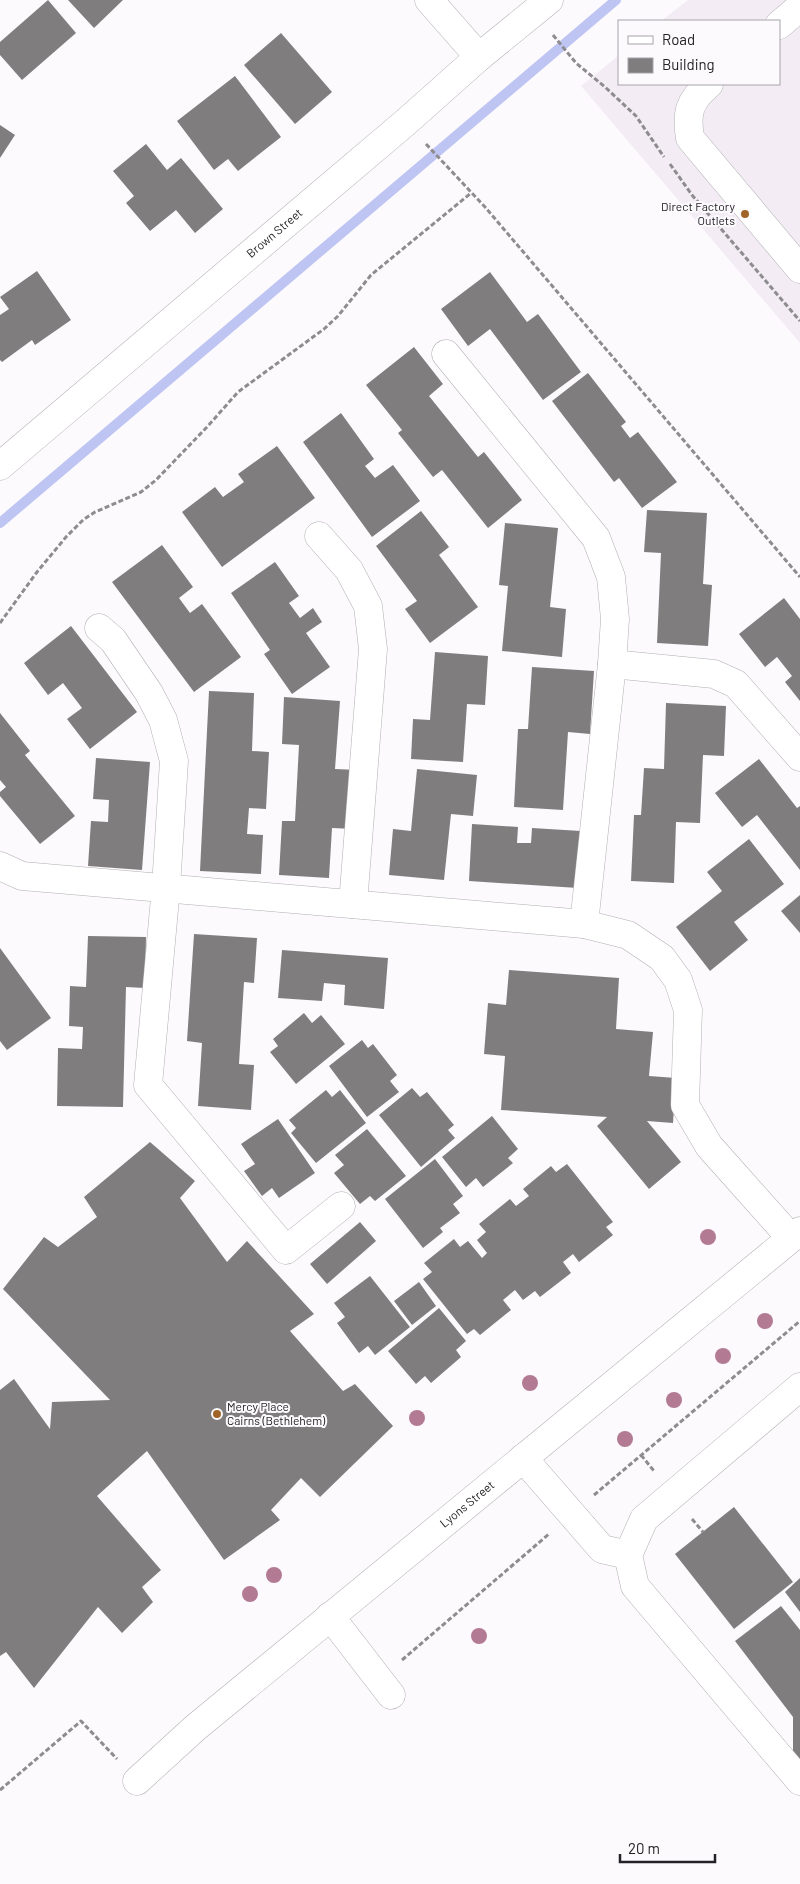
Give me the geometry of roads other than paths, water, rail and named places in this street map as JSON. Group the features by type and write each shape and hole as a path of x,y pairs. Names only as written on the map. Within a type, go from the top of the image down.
{"street":[{"path":"429,0 480,57"},
{"name":"Brown Street","path":"0,466 549,0"},
{"path":"780,24 800,7"},
{"path":"708,85 691,105 687,120 690,138 800,268"},
{"path":"446,354 596,538 611,577 615,619 612,664 584,924"},
{"path":"319,536 349,570 368,606 373,649 353,904"},
{"path":"99,628 114,640 148,693 163,720 174,761 166,887 148,1085 286,1250 341,1206"},
{"path":"612,664 714,674 736,684 800,757"},
{"path":"0,866 22,876 584,924 628,935 662,958 678,980 688,1010 685,1105 709,1146 795,1235"},
{"name":"Lyons Street","path":"137,1781 195,1728 795,1235"},
{"path":"800,1387 644,1519 628,1555 635,1586 800,1781"},
{"path":"523,1458 602,1549 628,1555"},
{"path":"330,1616 391,1695"}],"waterway":[{"path":"0,523 616,0"}],"place":[{"name":"Direct Factory Outlets","path":"745,214"},
{"name":"Mercy Place Cairns (Bethlehem)","path":"217,1414"}]}
